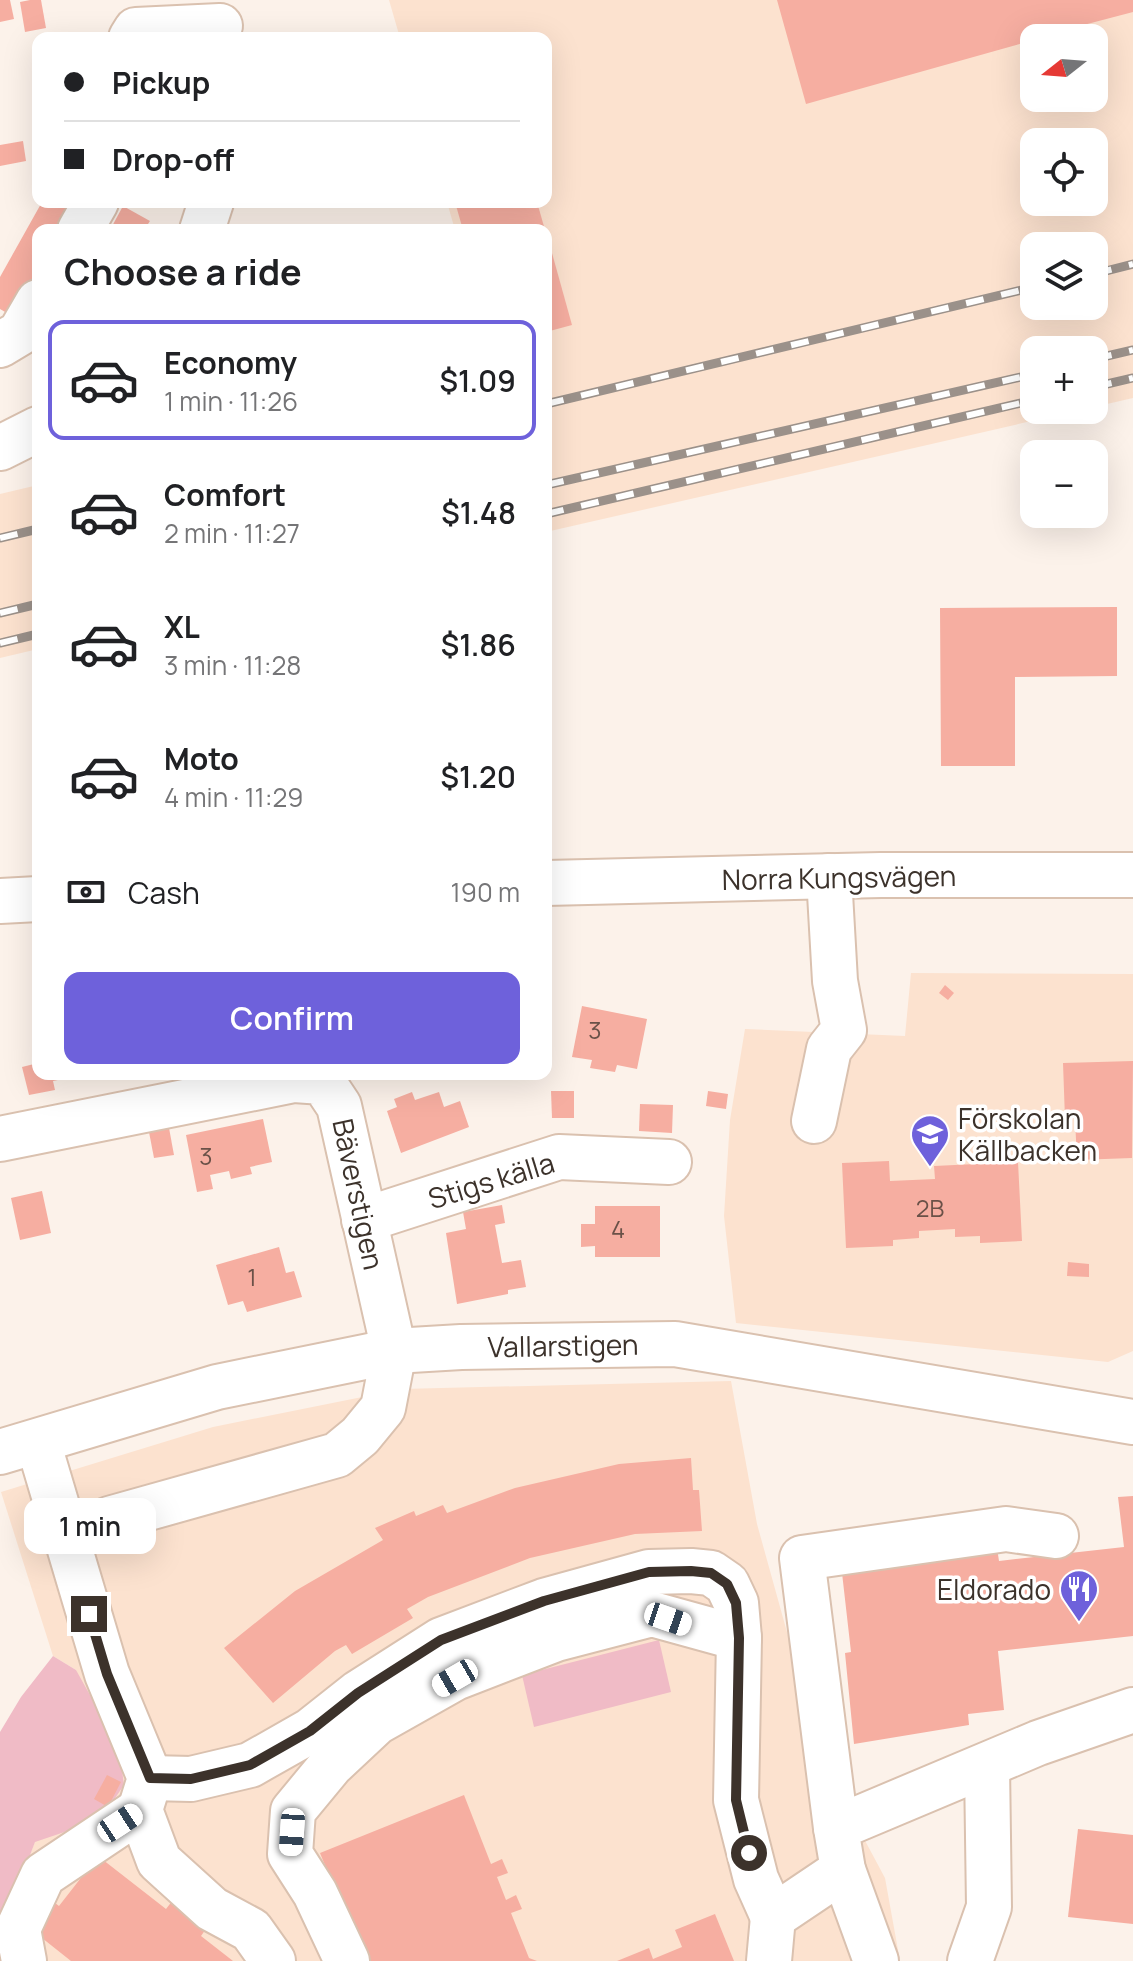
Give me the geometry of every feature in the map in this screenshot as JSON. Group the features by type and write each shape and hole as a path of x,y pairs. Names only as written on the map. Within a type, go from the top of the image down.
{"street":[{"path":"135,32 221,21"},
{"path":"0,345 20,333 32,312"},
{"path":"0,448 32,432"},
{"name":"Norra Kungsvägen","path":"552,883 829,876 1133,875"},
{"path":"814,1121 829,1049 844,1030 835,981 829,876"},
{"path":"0,901 32,899"},
{"name":"Bäverstigen","path":"0,1139 294,1080 323,1082 339,1106 394,1351"},
{"name":"Stigs källa","path":"364,1220 559,1157 669,1162"},
{"name":"Vallarstigen","path":"19,1447 217,1387 394,1351 461,1347 675,1344 1113,1418"},
{"path":"109,1519 337,1455 360,1436 383,1408 394,1351"},
{"path":"1113,1418 1133,1387"},
{"path":"19,1447 107,1674 145,1794 159,1861 212,1909 251,1930 273,1961"},
{"path":"876,1961 843,1870 802,1558 1006,1529 1056,1536"},
{"path":"24,1961 18,1929 43,1875 145,1794 250,1765 310,1731 358,1693 441,1640 544,1601 649,1572 691,1571 711,1573 727,1584 736,1603 739,1638 736,1800 756,1879 773,1917 769,1961"},
{"path":"347,1961 315,1893 290,1854 293,1811 331,1765 377,1722 455,1678 556,1639 652,1614 739,1638"},
{"path":"836,1828 1038,1743 1133,1710"},
{"path":"970,1961 989,1907 987,1766"},
{"path":"773,1917 843,1870"}],"shaded area":[{"path":"389,0 1133,0 1133,398 1108,404 1108,336 1020,336 1020,424 552,531 552,224 453,224 449,208 552,208 552,32 398,32"},
{"path":"32,486 32,650 0,658 0,494"},
{"name":"Förskolan Källbacken","path":"911,973 1133,974 1133,1351 1108,1362 736,1323 724,1216 730,1120 745,1029 905,1036"},
{"path":"731,1381 757,1524 823,1762 885,1878 900,1961 0,1961 4,1923 35,1841 100,1820 76,1670 53,1656 1,1492 213,1427 402,1389"},
{"path":"659,1640 671,1692 534,1727 522,1675"},
{"path":"53,1656 76,1670 119,1747 124,1785 100,1820 35,1842 4,1923 0,1944 0,1732 21,1697"}],"building":[{"path":"0,0 10,0 14,19 0,22"},
{"path":"41,0 46,28 25,32 20,2"},
{"path":"777,0 1133,0 1133,12 1087,24 1020,24 1020,44 806,104"},
{"path":"23,141 26,161 0,166 0,145"},
{"path":"39,208 75,208 65,224 32,224 32,282 12,316 0,309 0,277"},
{"path":"122,208 150,221 148,224 113,224"},
{"path":"457,208 539,208 543,224 461,224"},
{"path":"552,253 572,325 552,330"},
{"path":"1117,607 1117,676 1015,677 1015,766 941,766 940,608"},
{"path":"945,985 954,993 948,1000 939,993"},
{"path":"582,1006 647,1019 637,1069 617,1065 615,1072 590,1068 592,1060 572,1057"},
{"path":"1133,1061 1132,1158 1077,1160 1075,1119 1065,1119 1063,1063"},
{"path":"32,1064 32,1080 58,1080 53,1081 55,1090 29,1095 22,1067"},
{"path":"551,1091 574,1091 574,1118 552,1118"},
{"path":"708,1091 728,1094 726,1109 706,1106"},
{"path":"412,1092 415,1100 439,1092 444,1107 460,1101 469,1127 401,1153 387,1111 397,1107 394,1099"},
{"path":"640,1104 673,1105 672,1133 639,1131"},
{"path":"263,1119 272,1162 250,1167 252,1174 231,1179 229,1171 210,1175 213,1189 197,1192 186,1135"},
{"path":"169,1128 174,1155 154,1158 149,1132"},
{"path":"889,1161 890,1181 935,1179 934,1166 1018,1162 1022,1241 980,1243 980,1236 955,1237 955,1229 919,1231 919,1238 893,1240 893,1246 846,1248 842,1163"},
{"path":"42,1191 51,1233 20,1240 11,1198"},
{"path":"502,1205 505,1223 495,1225 502,1263 521,1260 526,1287 508,1290 508,1294 457,1304 446,1233 466,1229 463,1212"},
{"path":"595,1206 660,1206 660,1257 595,1257 595,1246 581,1247 581,1224 595,1224"},
{"path":"279,1247 286,1273 294,1271 302,1297 247,1312 243,1301 228,1305 216,1265"},
{"path":"1068,1262 1089,1264 1089,1277 1067,1276"},
{"path":"691,1458 693,1490 699,1490 702,1531 635,1534 530,1558 428,1597 407,1609 413,1618 352,1654 346,1645 335,1651 273,1703 224,1648 295,1591 383,1540 375,1528 414,1511 416,1516 443,1505 447,1513 515,1488 619,1464"},
{"path":"1133,1496 1133,1636 998,1651 1004,1710 968,1714 969,1725 854,1744 845,1653 851,1652 841,1564 997,1548 999,1561 1124,1547 1118,1497"},
{"path":"107,1775 121,1782 108,1807 94,1799"},
{"path":"464,1795 491,1864 502,1859 508,1873 497,1877 506,1900 516,1895 522,1909 511,1913 529,1958 537,1961 364,1961 320,1853"},
{"path":"1078,1829 1133,1835 1133,1924 1068,1917"},
{"path":"98,1856 166,1909 176,1896 210,1923 201,1936 233,1961 71,1961 37,1934 45,1925 30,1913 51,1900 59,1906"},
{"path":"715,1914 734,1961 617,1961 649,1948 653,1959 682,1947 675,1930"}],"railway":[{"path":"1108,270 1133,264"},
{"path":"552,403 1020,290"},
{"path":"1108,356 1133,350"},
{"path":"552,484 1020,377"},
{"path":"1108,384 1133,378"},
{"path":"552,513 1020,403"},
{"path":"0,538 32,530"},
{"path":"0,613 32,605"},
{"path":"0,643 32,635"}],"place":[{"name":"Förskolan Källbacken","path":"930,1168"},
{"name":"Eldorado","path":"1079,1623"}],"route":[{"path":"89,1614 107,1674 150,1778 191,1779 250,1765 310,1731 358,1693 441,1640 544,1601 649,1572 711,1573 727,1584 736,1603 739,1638 736,1800 749,1853"}]}
